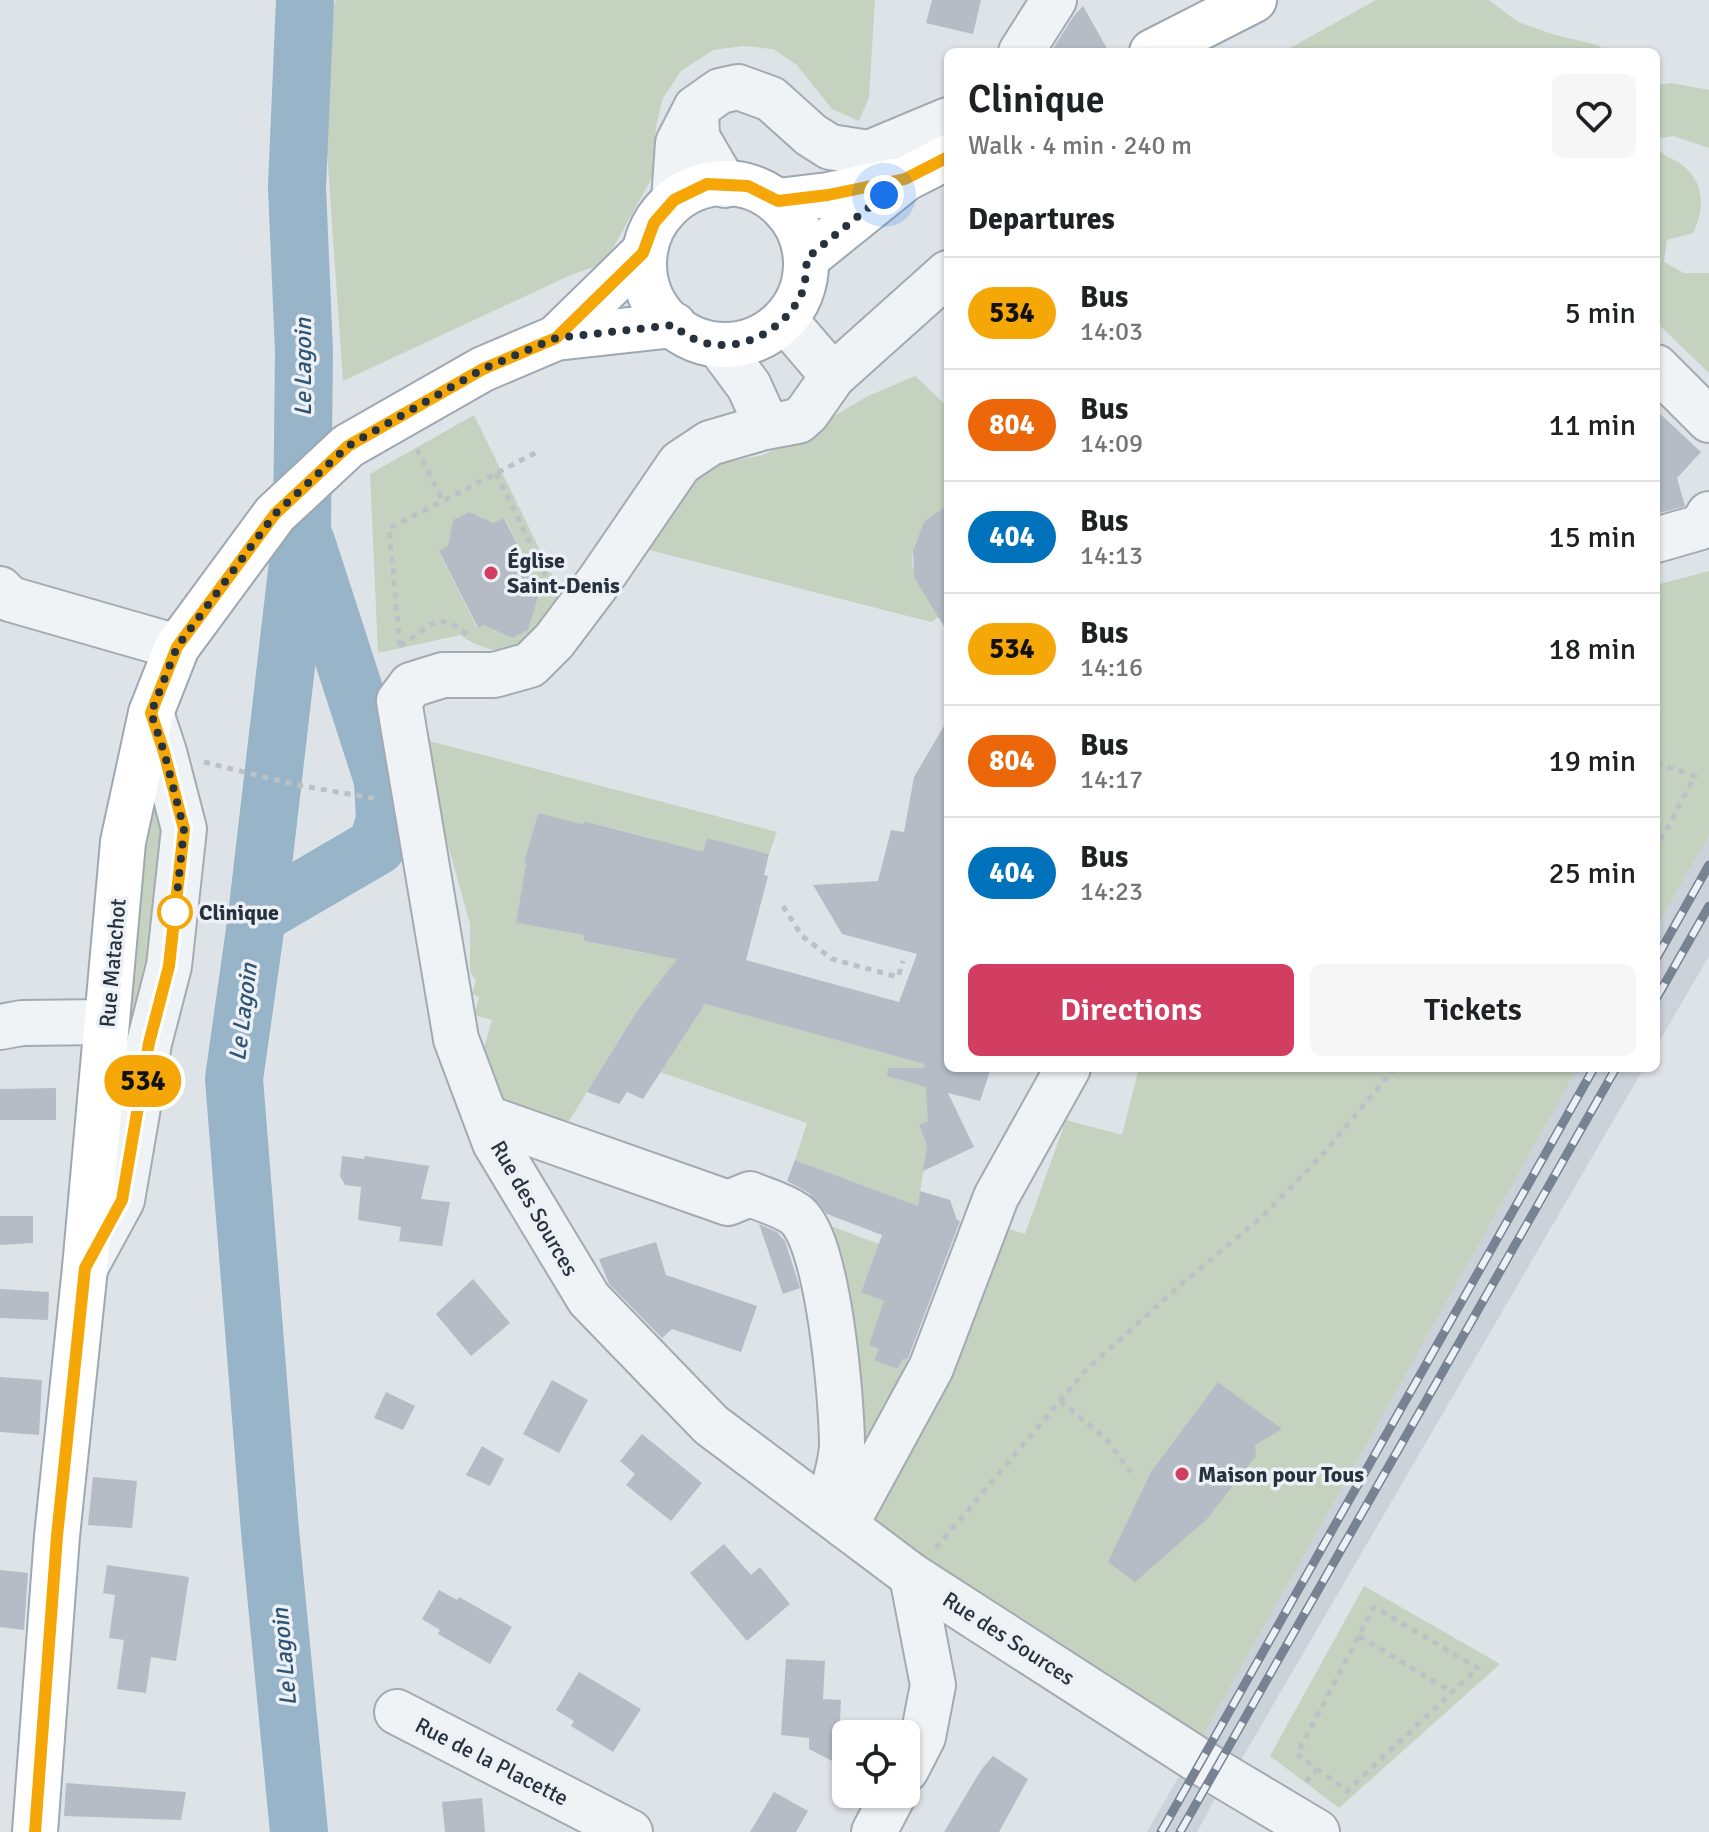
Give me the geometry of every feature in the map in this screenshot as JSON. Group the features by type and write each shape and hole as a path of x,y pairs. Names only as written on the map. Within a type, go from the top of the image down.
{"main road":[{"path":"1160,48 1254,0"},
{"path":"807,258 905,179 944,159"},
{"path":"778,201 828,195 905,179"},
{"path":"707,184 725,185 748,186 778,201 801,231 807,258 802,293 785,320 752,342 720,347 685,336 656,310 647,289 643,253 654,223 674,200 707,184"},
{"name":"Rue Matachot","path":"556,338 643,253"},
{"name":"Rue Matachot","path":"35,1832 57,1536 85,1268 123,842 151,713 177,647 275,514 348,446 483,369 556,338 674,325"}],"street":[{"path":"1024,48 1054,0"},
{"path":"674,200 678,143 696,108 720,91 738,87 771,99 811,135 830,147 869,153 944,122"},
{"path":"696,108 697,137 725,185"},
{"path":"403,695 411,685 443,675 494,675 530,665 554,641 600,580 680,463 710,443 767,426 798,421 833,376 944,277"},
{"path":"785,320 833,376"},
{"path":"720,347 749,386 767,426"},
{"path":"1660,371 1709,420"},
{"path":"1660,539 1701,527 1709,514"},
{"path":"0,589 10,599 177,647"},
{"name":"Rue des Sources","path":"403,695 399,701 456,1039 495,1143 589,1299 711,1425 912,1576 1215,1771 1300,1822"},
{"path":"85,1268 122,1200 149,1043 169,966 184,829 151,713"},
{"path":"0,1027 22,1023 106,1022"},
{"path":"836,1519 931,1368 996,1197 1066,1072"},
{"path":"487,1118 728,1203 750,1194 797,1214 806,1228 820,1265 838,1369 842,1449 836,1519"},
{"path":"912,1576 933,1685 920,1743"},
{"name":"Rue de la Placette","path":"397,1712 630,1832"},
{"path":"874,1832 887,1808"}],"path":[{"path":"400,416 443,501"},
{"path":"403,695 389,528 539,451"},
{"path":"496,473 555,593"},
{"path":"400,647 427,626 445,620 478,642"},
{"path":"1660,764 1695,776 1660,842"},
{"path":"237,770 297,785 374,798"},
{"path":"783,906 802,936 832,959 898,977 903,961"},
{"path":"912,1576 1086,1370 1264,1215 1321,1156 1392,1072"},
{"path":"1060,1401 1105,1438 1131,1472"},
{"path":"1374,1607 1478,1668 1347,1791 1297,1754 1359,1636 1374,1607"},
{"path":"1359,1636 1452,1692"},
{"path":"1300,1822 1317,1769"}],"shaded area":[{"path":"1709,835 1709,956 1660,1040 1660,922"},
{"path":"1576,1072 1642,1072 1237,1767 1198,1744"},
{"path":"1181,1773 1217,1795 1197,1832 1147,1832"}],"green space":[{"path":"336,0 875,0 869,97 859,121 832,109 797,65 773,49 743,46 713,50 681,71 663,98 656,126 653,176 604,264 573,274 343,381 324,109 331,11"},
{"path":"1376,0 1489,0 1518,22 1601,48 1290,48"},
{"path":"1671,83 1709,90 1709,148 1673,136 1660,138 1660,84"},
{"path":"1660,151 1689,171 1699,187 1700,214 1693,233 1667,240 1664,262 1684,273 1709,273 1709,373 1660,326"},
{"path":"915,376 944,403 944,512 922,529 912,556 921,588 944,610 944,614 931,622 638,547 673,498 710,466 763,455 868,396"},
{"path":"474,415 562,595 545,635 535,643 514,651 492,650 460,635 378,653 370,474","holes":["469,512 474,519 479,516 488,525 505,518 542,595 526,603 532,616 528,630 513,638 498,631 493,621 477,628 439,552 453,544 455,528 452,521"]},
{"path":"1709,571 1709,835 1660,922 1660,584"},
{"path":"418,738 777,832 769,854 707,838 702,858 657,846 658,840 585,821 583,824 538,813 524,864 568,877 568,883 639,899 638,907 686,919 680,943 689,945 637,1011 563,1131 492,1101 480,1061 492,1020 474,1015 479,997 472,994 476,980 470,972 470,924","holes":["521,896 656,920 650,954 584,941 584,935 516,923"]},
{"path":"154,771 173,836 156,966 121,1073 125,966"},
{"path":"705,1004 928,1065 928,1121 919,1125 927,1146 918,1206 795,1160 807,1123 660,1072"},
{"path":"1138,1072 1576,1072 1198,1744 865,1530 999,1226 1025,1234 1066,1120 1122,1135"},
{"path":"812,1219 879,1244 861,1291 884,1301 879,1349 874,1359 898,1369 903,1359 912,1363 852,1498"},
{"path":"1364,1586 1500,1664 1339,1808 1270,1756"}],"building":[{"path":"932,0 981,0 973,34 926,23"},
{"path":"1083,6 1107,48 1054,48"},
{"path":"1660,414 1701,452 1677,478 1685,506 1660,513"},
{"path":"944,508 944,626 914,577 913,550 924,522"},
{"name":"Église Saint-Denis","path":"469,512 493,523 504,518 540,590 528,630 513,638 484,625 478,628 439,551 448,546 453,520"},
{"path":"944,726 944,1072 990,1072 980,1101 948,1093 974,1147 923,1171 927,1146 919,1125 928,1121 926,1087 887,1076 888,1068 925,1068 924,1064 705,1004 643,1099 627,1092 619,1104 587,1092 637,1011 677,959 584,941 584,935 516,923 524,863 538,813 583,824 584,821 703,852 707,838 769,854 764,875 768,876 746,960 899,1002 917,954 842,934 813,885 878,881 891,830 904,832 914,777"},
{"path":"56,1088 56,1120 0,1120 0,1089"},
{"path":"342,1156 364,1159 365,1156 429,1166 421,1199 450,1202 442,1246 399,1241 401,1227 358,1220 361,1187 345,1185 340,1176"},
{"path":"795,1160 918,1206 920,1191 950,1200 960,1221 908,1358 903,1359 898,1369 874,1360 879,1349 869,1345 884,1301 861,1292 882,1235 827,1214 809,1193 787,1181"},
{"path":"0,1216 33,1216 33,1243 0,1245"},
{"path":"759,1224 777,1232 785,1241 800,1288 783,1294"},
{"path":"656,1242 666,1275 757,1306 741,1352 672,1329 662,1338 609,1284 599,1259"},
{"path":"473,1279 510,1323 471,1356 436,1314"},
{"path":"0,1289 49,1292 48,1320 0,1318"},
{"path":"0,1377 42,1380 39,1435 0,1432"},
{"path":"552,1380 588,1400 559,1453 523,1434"},
{"path":"1218,1382 1282,1429 1255,1445 1256,1456 1207,1519 1135,1582 1108,1562 1151,1472"},
{"path":"386,1392 415,1406 403,1430 374,1418"},
{"path":"642,1434 702,1483 671,1521 626,1485 635,1474 620,1461"},
{"path":"482,1446 504,1459 490,1486 466,1475"},
{"path":"93,1477 137,1481 132,1528 88,1525"},
{"path":"724,1544 751,1575 760,1567 790,1604 747,1641 690,1573"},
{"path":"107,1565 189,1577 176,1661 151,1657 146,1693 117,1689 124,1640 109,1638 115,1595 103,1593"},
{"path":"0,1570 28,1573 24,1630 0,1627"},
{"path":"439,1590 457,1600 459,1597 512,1627 490,1664 438,1634 440,1630 422,1619"},
{"path":"786,1659 825,1661 823,1699 841,1700 840,1720 832,1720 832,1761 809,1749 809,1738 781,1735"},
{"path":"579,1672 641,1709 613,1752 571,1726 574,1721 556,1710"},
{"path":"993,1756 1028,1779 999,1832 944,1832 981,1770"},
{"path":"66,1783 186,1792 181,1820 64,1816"},
{"path":"774,1792 808,1811 796,1832 750,1832"},
{"path":"482,1798 485,1832 445,1832 442,1802"}],"waterway":[{"name":"Le Lagoin","path":"299,1832 270,1531 234,1079 257,916 302,528 304,352 297,187 305,0"},
{"path":"257,916 377,846 385,820 383,780 306,542"}],"railway":[{"path":"1660,952 1709,865"},
{"path":"1660,992 1709,906"},
{"path":"1161,1832 1592,1072"},
{"path":"1180,1832 1614,1072"}],"bus line":[{"name":"534","path":"35,1832 57,1536 85,1268 122,1200 149,1043 169,966 184,829 151,713 177,647 275,514 348,446 483,369 556,338 643,253 654,223 674,200 707,184 748,186 778,201 828,195 905,179 944,159"}],"place":[{"name":"Église Saint-Denis","path":"491,573"},
{"name":"Clinique","path":"175,912"},
{"name":"Maison pour Tous","path":"1182,1474"}],"route":[{"path":"175,912 184,829 151,713 177,647 275,514 348,446 483,369 556,338 674,325 685,336 720,347 752,342 785,320 802,293 807,258 884,195"}]}
